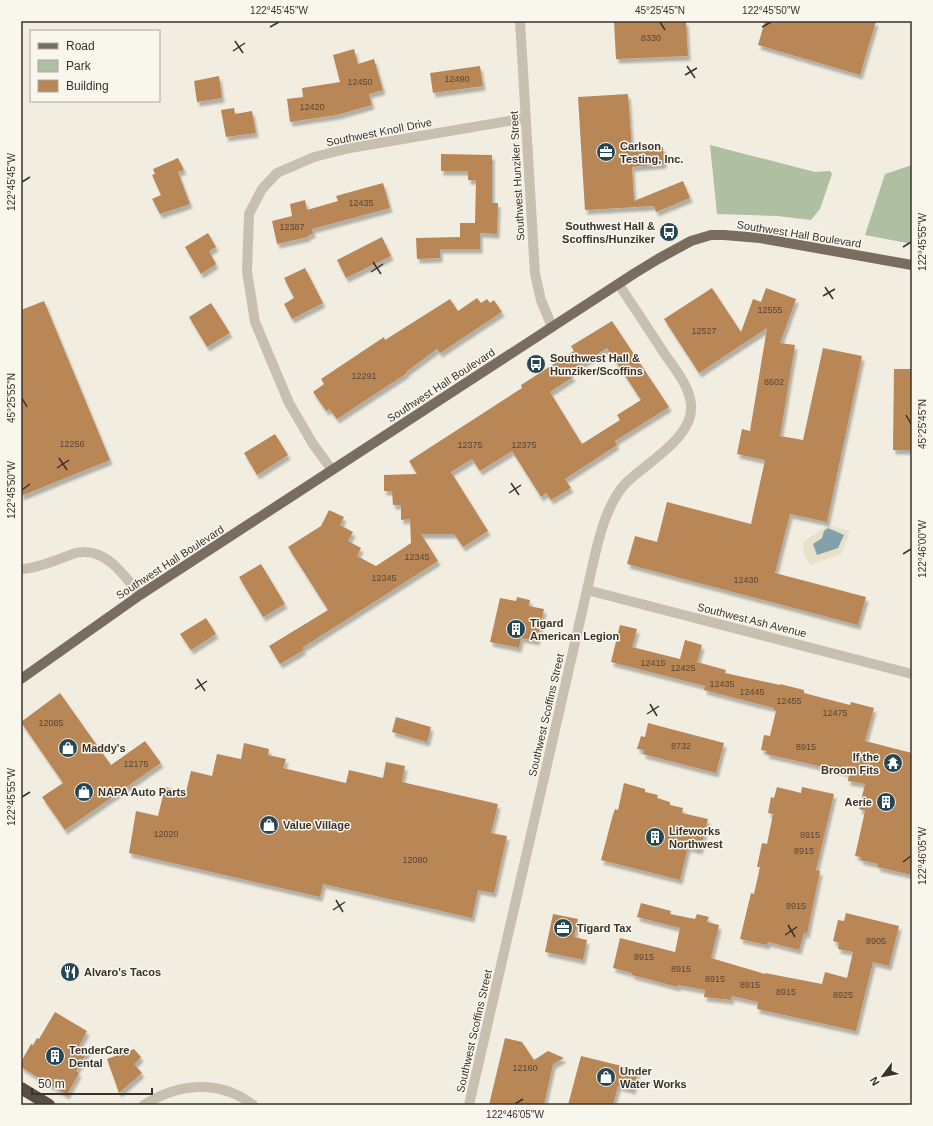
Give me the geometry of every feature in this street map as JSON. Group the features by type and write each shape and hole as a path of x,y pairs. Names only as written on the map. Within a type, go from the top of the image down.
{"highway":[{"path":"21,1088 49,1105"}],"main road":[{"name":"Southwest Hall Boulevard","path":"21,679 140,595 658,258 691,242 711,235 754,237 912,265"}],"street":[{"name":"Southwest Hunziker Street","path":"520,21 535,274 541,300 552,327"},
{"name":"Southwest Knoll Drive","path":"332,470 313,444 288,403 255,322 247,272 249,214 262,189 277,173 314,157 350,148 526,118"},
{"name":"Southwest Scoffins Street","path":"469,1105 586,590 605,523 617,494 636,473 681,434 687,426 691,415 691,404 684,383 619,284"},
{"path":"21,569 37,567 82,552 94,553 107,559 121,572 140,595"},
{"name":"Southwest Ash Avenue","path":"586,590 912,674"},
{"path":"144,1105 176,1090 193,1087 215,1087 243,1097 253,1105"}],"green space":[{"path":"710,145 815,172 830,171 832,174 820,209 811,220 777,216 717,214"},
{"path":"912,165 912,244 865,235 885,174"}],"shaded area":[{"path":"828,525 850,531 842,553 811,565 804,555 803,542"}],"water":[{"path":"828,528 844,535 838,548 817,555 813,544 822,538 824,531"}],"building":[{"path":"614,21 686,21 688,56 616,59"},
{"path":"765,21 876,21 860,75 758,45"},
{"path":"354,49 358,64 374,59 383,90 369,94 372,105 337,115 290,122 287,99 303,97 302,88 340,82 333,55"},
{"path":"480,66 483,86 433,93 430,73"},
{"path":"219,76 222,98 197,102 194,81"},
{"name":"Carlson Testing, Inc.","path":"628,94 632,150 663,147 664,164 632,167 634,201 683,181 690,198 656,212 654,206 585,210 578,97"},
{"path":"234,108 235,114 252,111 256,133 226,137 221,110"},
{"path":"441,154 492,155 492,203 498,203 497,234 480,233 480,249 440,249 440,258 417,259 416,238 460,237 460,223 475,223 476,180 468,180 468,171 441,171"},
{"path":"178,158 184,170 178,172 190,204 160,214 152,199 161,195 152,175 155,174 153,169"},
{"path":"383,183 390,208 312,229 313,234 308,235 308,237 277,244 272,221 292,216 290,204 305,200 307,210 338,201 336,196"},
{"path":"208,233 216,247 209,251 216,264 201,274 185,247"},
{"path":"382,237 391,256 346,278 337,260"},
{"path":"305,268 323,303 292,319 284,304 294,298 284,278"},
{"path":"712,288 741,332 753,299 761,302 766,288 796,299 780,343 795,345 780,436 803,440 823,348 862,356 827,522 790,514 775,573 866,597 858,625 627,564 635,536 657,542 667,502 751,524 765,460 737,454 742,429 750,431 767,328 699,373 664,319"},
{"path":"477,298 481,303 487,299 490,303 494,300 502,312 440,353 437,349 406,372 407,373 337,419 329,409 326,411 313,392 324,384 321,379 384,337 385,340 450,299 458,311"},
{"path":"44,301 110,460 21,496 21,310"},
{"path":"211,303 230,333 207,347 189,317"},
{"path":"612,321 669,407 615,441 617,445 565,479 571,488 551,500 546,493 541,497 512,451 480,471 472,459 451,472 488,531 463,547 454,534 421,534 438,561 302,648 304,650 280,664 269,646 328,610 288,547 321,526 329,510 344,517 340,525 353,532 348,541 361,548 357,556 376,566 411,543 410,519 401,520 401,505 393,505 392,491 384,491 384,475 417,474 409,461 522,388 521,385 574,351 571,346","holes":["607,348 641,400 617,415 620,420 582,444 550,392 573,377 569,372"]},
{"path":"894,369 912,369 912,450 893,450"},
{"path":"275,434 288,455 257,475 244,453"},
{"path":"261,564 285,604 263,617 239,577"},
{"name":"Tigard American Legion","path":"517,597 530,600 529,606 544,609 537,641 521,638 519,648 490,642 500,598 516,601"},
{"path":"206,618 216,634 191,650 180,634"},
{"path":"620,625 637,629 632,647 680,659 685,640 702,645 697,662 726,670 725,673 804,690 804,693 850,705 851,702 874,708 865,741 912,753 912,875 877,867 878,864 860,860 861,857 855,856 865,811 859,809 865,784 848,781 849,773 766,754 767,751 761,750 764,735 770,736 776,711 774,708 704,690 705,686 611,662"},
{"path":"60,693 111,765 145,741 161,763 65,830 42,797 63,783 21,722"},
{"path":"396,717 431,727 427,742 392,732"},
{"path":"648,723 724,743 716,773 643,754 644,750 637,749 641,736 645,737"},
{"path":"244,743 269,749 268,755 286,759 283,768 346,783 349,770 383,778 386,762 405,766 402,782 498,804 491,833 507,836 494,893 478,890 472,918 323,884 320,897 129,853 136,811 158,816 165,787 186,792 191,771 212,776 217,754 241,759"},
{"name":"Lifeworks Northwest","path":"624,783 645,789 645,792 658,795 657,798 670,802 670,805 683,808 682,813 708,819 700,850 688,847 680,880 601,860 615,809 618,810"},
{"path":"777,787 801,793 802,787 834,794 816,870 820,871 807,934 804,933 799,950 768,942 767,945 740,939 751,893 754,894 760,867 757,867 762,843 767,844 773,814 768,813 771,797 774,798"},
{"path":"641,903 671,911 670,914 695,919 697,914 709,917 707,922 719,925 711,958 765,974 822,984 825,972 847,978 853,952 838,949 839,943 833,941 838,920 844,921 846,913 899,926 889,966 873,962 856,1031 757,1009 758,1002 732,996 731,1000 704,997 705,990 678,985 678,987 632,975 632,973 613,968 620,938 675,952 680,928 637,917"},
{"name":"Tigard Tax","path":"553,914 578,919 574,937 587,940 583,960 545,952"},
{"name":"TenderCare Dental","path":"55,1012 87,1031 79,1046 88,1051 76,1071 79,1073 67,1095 21,1067 21,1062 31,1044 33,1045 37,1038 39,1039"},
{"path":"505,1038 522,1042 534,1060 548,1051 564,1058 553,1064 544,1105 489,1105"},
{"path":"134,1049 141,1057 134,1064 142,1073 119,1093 107,1059"},
{"name":"Under Water Works","path":"581,1056 638,1070 633,1090 618,1086 613,1105 568,1105"}],"place":[{"name":"Carlson Testing, Inc.","path":"606,152"},
{"name":"Southwest Hall & Scoffins/Hunziker","path":"669,232"},
{"name":"Southwest Hall & Hunziker/Scoffins","path":"536,364"},
{"name":"Tigard American Legion","path":"516,629"},
{"name":"Maddy's","path":"68,748"},
{"name":"If the Broom Fits","path":"893,763"},
{"name":"NAPA Auto Parts","path":"84,792"},
{"name":"Aerie","path":"886,802"},
{"name":"Value Village","path":"269,825"},
{"name":"Lifeworks Northwest","path":"655,837"},
{"name":"Tigard Tax","path":"563,928"},
{"name":"Alvaro's Tacos","path":"70,972"},
{"name":"TenderCare Dental","path":"55,1056"},
{"name":"Under Water Works","path":"606,1077"}]}
